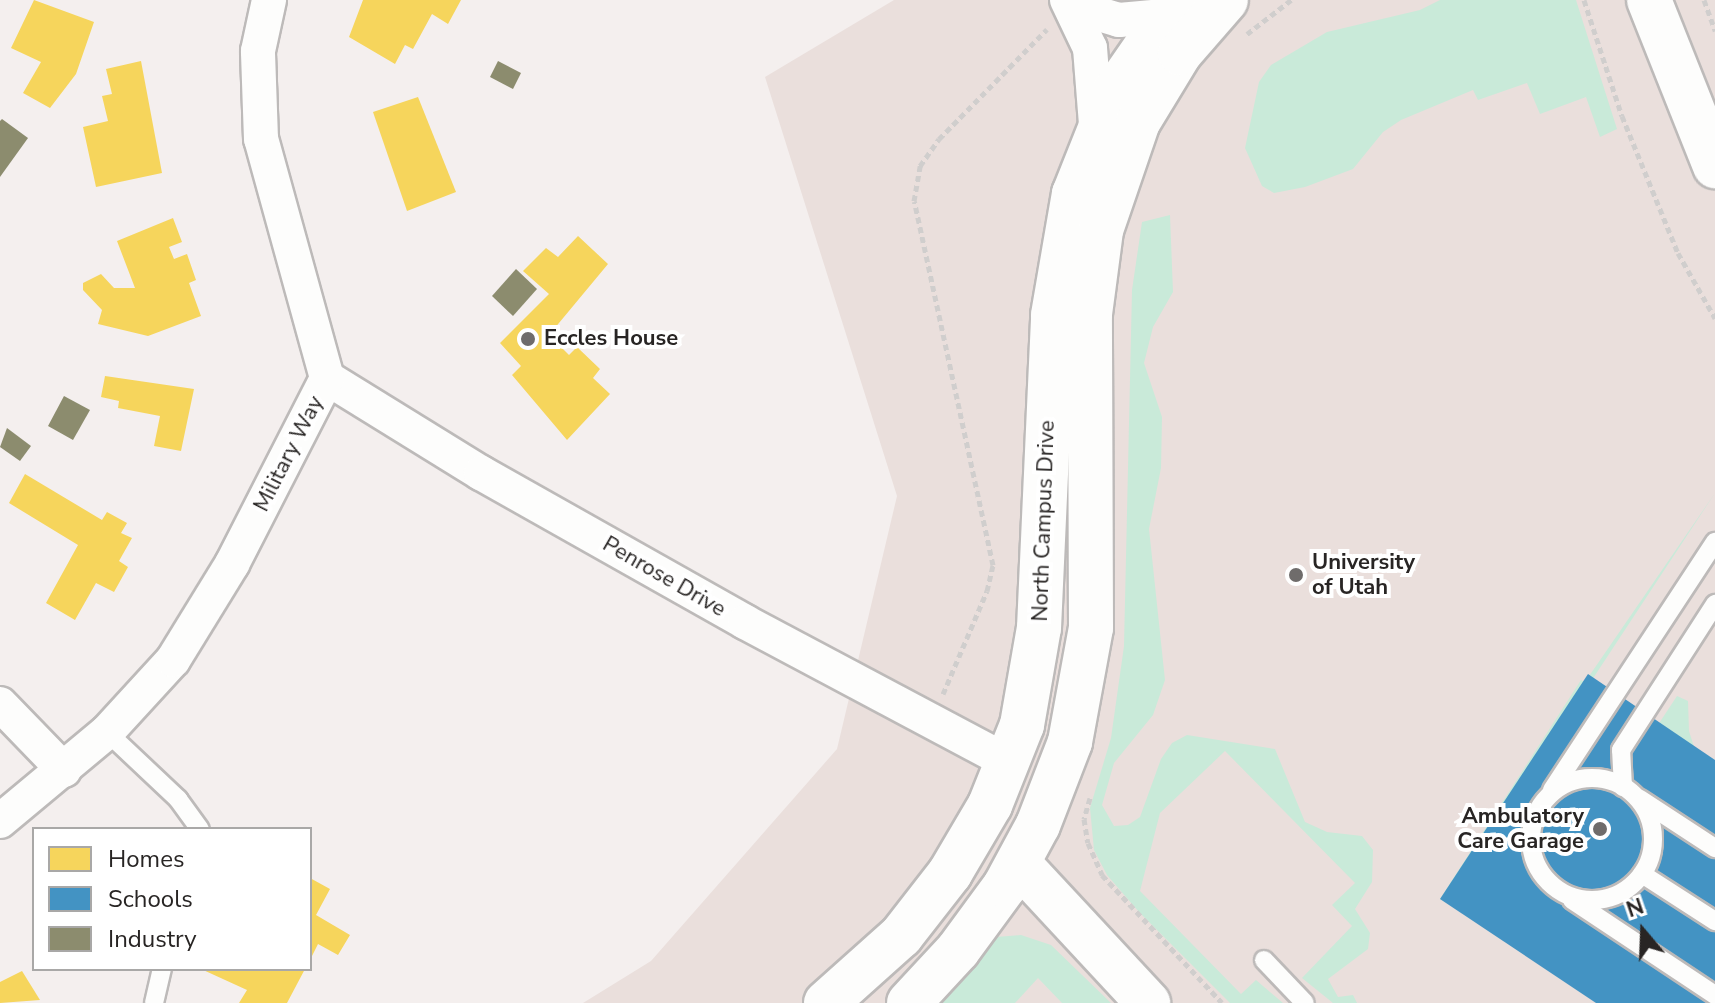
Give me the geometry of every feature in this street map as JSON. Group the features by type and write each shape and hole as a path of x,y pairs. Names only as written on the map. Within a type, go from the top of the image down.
{"main road":[{"name":"North Campus Drive","path":"909,1003 975,929 1019,864 1056,784 1087,666 1092,602 1090,314 1101,230 1122,158 1145,110 1180,53 1226,0"},
{"path":"1649,0 1715,166"},
{"name":"North Campus Drive","path":"827,1002 890,947 937,893 976,832 1008,762 1032,687 1039,628 1053,315 1074,194 1096,129 1171,8"},
{"path":"1039,628 1049,672 1048,719 1018,812 1019,864 1148,1003"},
{"path":"827,1002 865,990 901,969 978,886 1019,864"}],"street":[{"name":"Military Way","path":"0,821 107,732 173,660 204,613 327,378 261,139 258,51 263,2"},
{"path":"1062,11 1119,20 1171,8"},
{"path":"1062,11 1094,69 1096,129"},
{"name":"Penrose Drive","path":"327,378 509,489 1008,762"},
{"path":"0,704 64,770"}],"lane":[{"path":"1715,542 1533,821 1534,861 1560,891 1715,995"},
{"path":"1560,891 1598,899 1617,895 1642,874 1652,830 1629,791 1621,750 1715,604"},
{"path":"107,732 190,813 199,827"},
{"path":"1542,803 1575,780 1595,778 1629,791 1715,848"},
{"path":"1642,874 1715,921"},
{"path":"1264,960 1305,1003"},
{"path":"154,1003 162,971"}],"path":[{"path":"1234,45 1291,0"},
{"path":"1584,0 1622,116 1672,239 1715,318"},
{"path":"1704,0 1715,31"},
{"path":"931,720 987,591 993,565 917,215 916,189 920,166 939,139 1062,11"},
{"path":"1094,784 1084,819 1102,875 1222,1003"}],"shaded area":[{"name":"University of Utah","path":"894,0 1715,0 1715,1003 583,1003 651,961 837,749 897,496 765,77"}],"green space":[{"path":"1440,0 1576,0 1617,129 1600,137 1586,97 1540,114 1527,83 1478,100 1473,90 1401,120 1383,132 1353,169 1305,187 1274,193 1262,186 1245,148 1259,82 1271,65 1327,32 1420,10"},
{"path":"1170,215 1173,292 1153,327 1144,363 1162,417 1161,468 1149,529 1165,680 1153,715 1114,763 1102,805 1114,826 1128,825 1140,817 1161,759 1172,743 1187,735 1275,749 1305,822 1327,832 1362,836 1373,850 1372,882 1355,909 1370,933 1368,949 1328,979 1338,997 1353,995 1357,1003 1333,1003 1302,978 1352,926 1332,905 1355,883 1225,751 1160,813 1140,891 1241,994 1256,980 1283,1003 1230,1003 1139,912 1107,875 1094,850 1090,808 1111,738 1124,646 1132,290 1142,222"},
{"path":"1715,493 1511,803 1544,964 1440,899 1581,680 1585,682"},
{"path":"1677,696 1688,701 1689,731 1702,772 1648,740"},
{"path":"1021,935 1051,945 1111,1003 1062,1003 1038,978 1015,1003 927,1003 971,954 996,937"}],"building: Homes":[{"path":"34,0 94,22 76,74 50,108 23,93 41,62 11,48"},
{"path":"363,0 461,0 448,24 432,14 413,49 405,45 395,64 349,37"},
{"path":"141,61 162,173 96,187 83,127 108,121 102,96 112,94 106,69"},
{"path":"418,97 456,192 407,211 373,112"},
{"path":"173,218 182,242 169,247 174,259 187,254 196,280 189,283 201,316 148,336 98,324 102,310 83,290 83,283 101,274 114,288 135,288 117,241"},
{"name":"Eccles House","path":"578,236 608,264 549,335 569,355 577,347 600,369 593,378 610,394 567,440 512,375 521,366 500,343 549,294 523,271 546,248 558,257"},
{"path":"105,376 194,389 181,451 154,446 160,416 118,408 119,401 101,397"},
{"path":"25,474 102,520 107,512 127,523 121,533 132,538 119,561 128,567 114,592 96,583 75,620 46,603 78,545 9,503"},
{"path":"312,879 330,889 316,915 350,935 338,955 318,944 312,956"},
{"path":"22,971 40,1000 0,1003 0,982"},
{"path":"205,971 304,971 287,1003 239,1003 247,990"}],"building: Schools":[{"name":"Ambulatory Care Garage","path":"1588,674 1715,760 1715,1003 1596,1003 1440,899"}],"building: Industry":[{"path":"498,61 521,73 513,89 490,77"},
{"path":"2,119 28,138 0,177 0,121"},
{"path":"516,269 537,289 513,316 492,296"},
{"path":"64,396 90,410 73,440 48,426"},
{"path":"7,428 31,446 20,461 0,447"}],"place":[{"name":"Eccles House","path":"528,339"},
{"name":"University of Utah","path":"1296,575"},
{"name":"Ambulatory Care Garage","path":"1600,829"}]}
